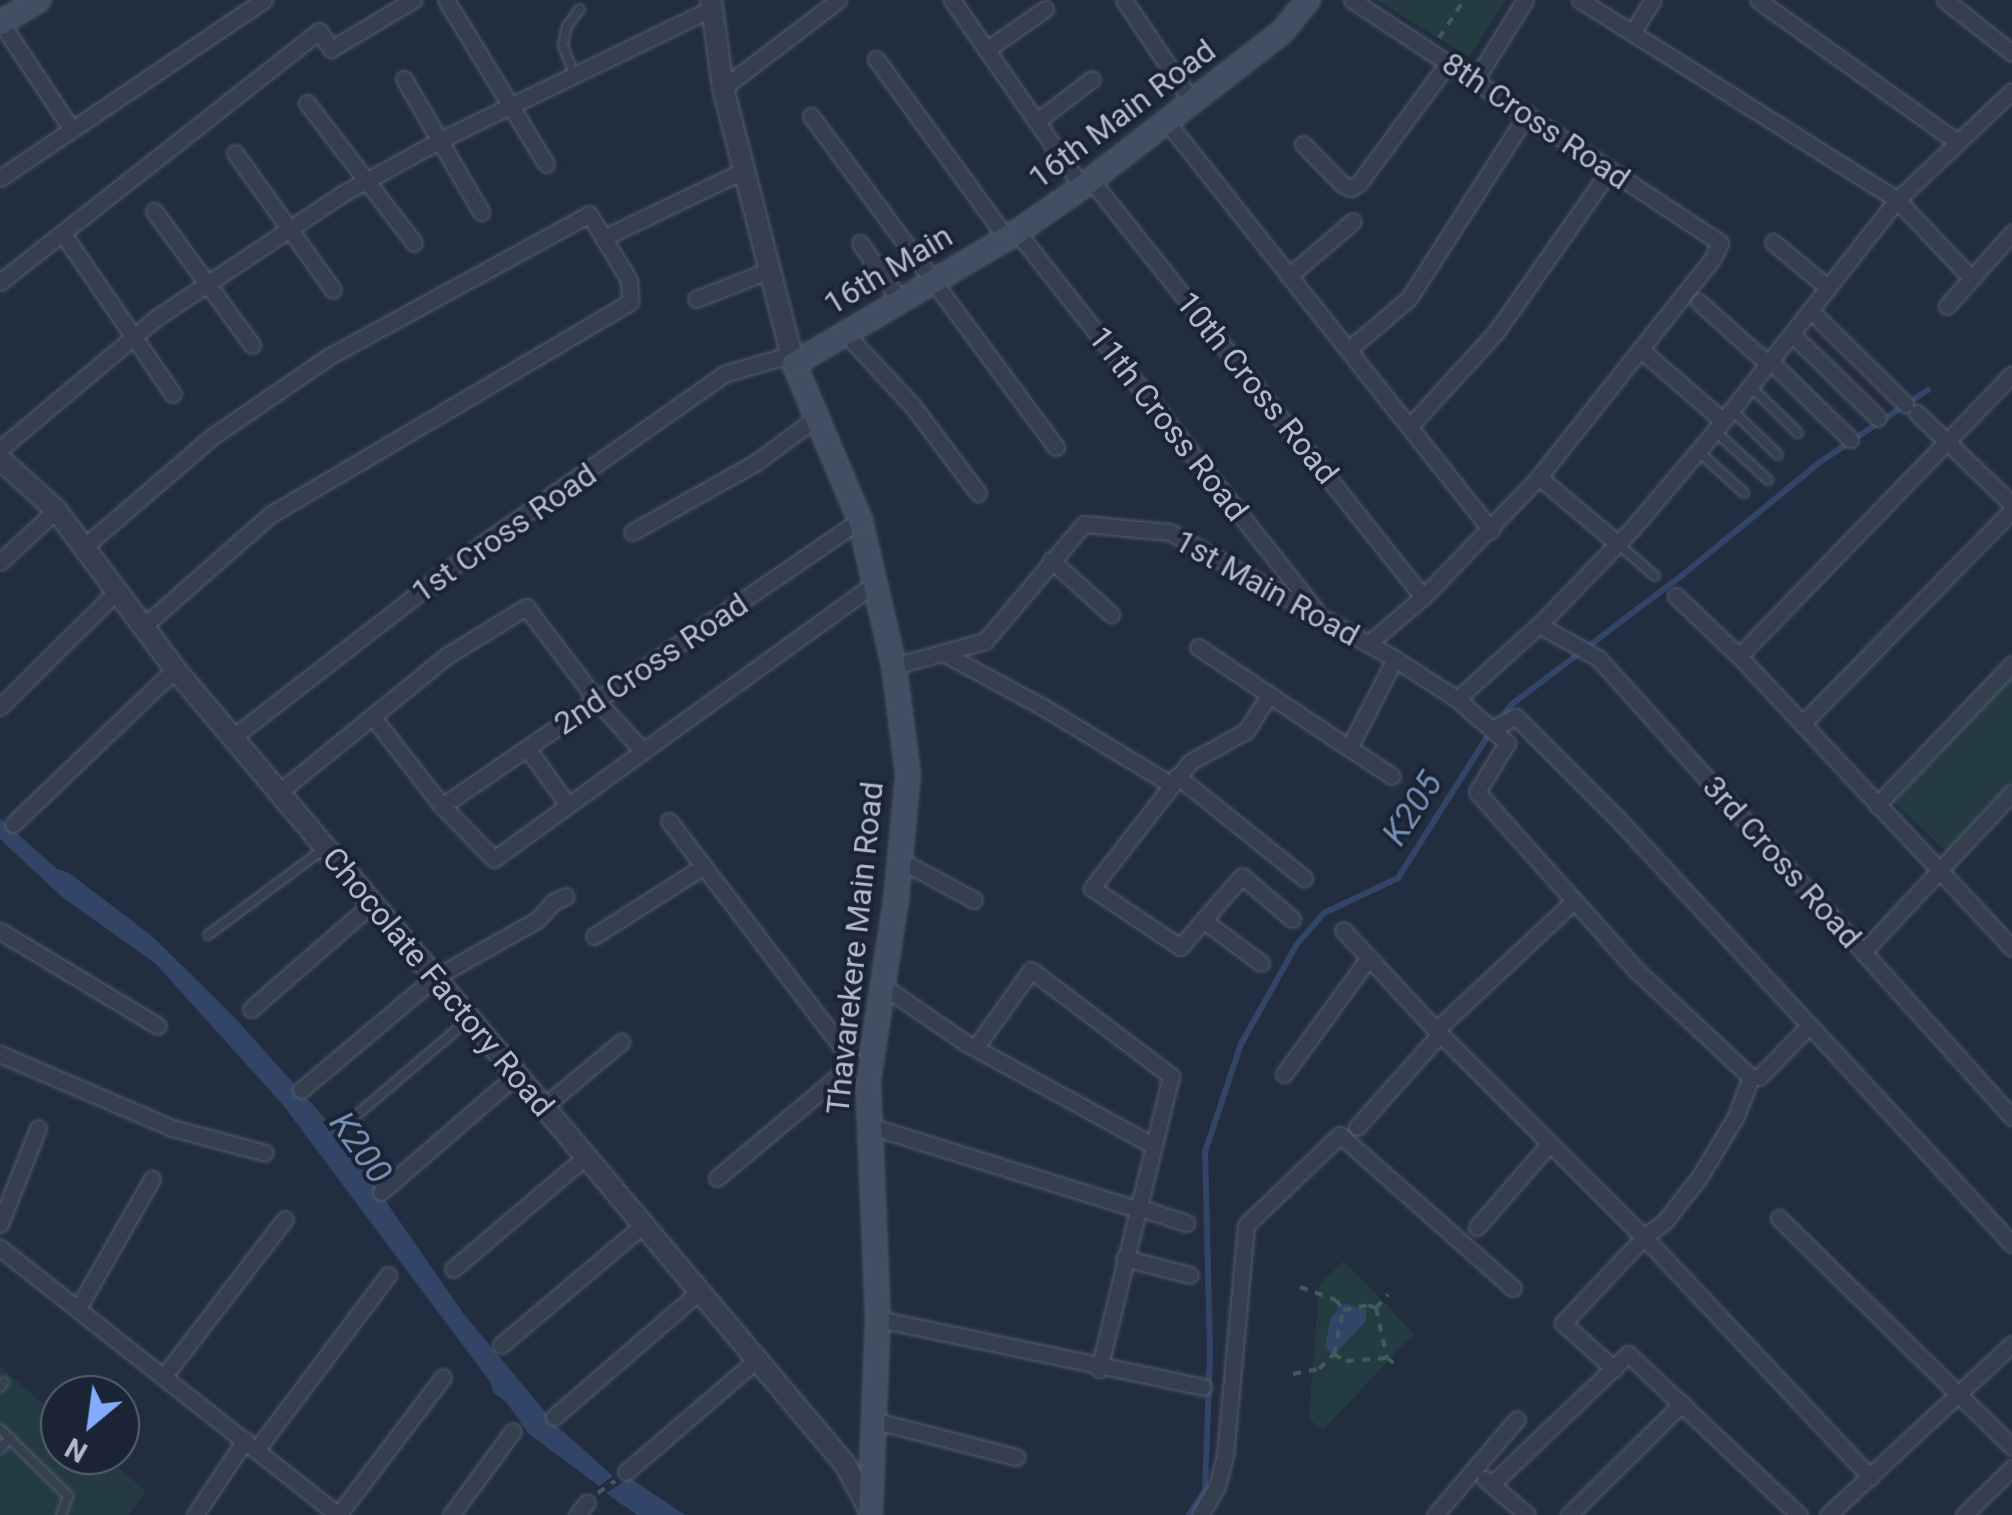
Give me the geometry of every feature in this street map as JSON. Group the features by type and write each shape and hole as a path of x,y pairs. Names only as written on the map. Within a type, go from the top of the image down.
{"main road":[{"path":"0,23 39,0"},
{"name":"16th Main Road","path":"1012,235 1193,103 1282,32 1306,1"},
{"name":"16th Main","path":"793,359 1012,235"},
{"name":"Thavarekere Main Road","path":"793,359 860,520 894,666 908,774 900,860 861,1072 878,1319 876,1514"}],"street":[{"path":"0,178 264,0"},
{"path":"0,282 319,31 331,49 413,0"},
{"path":"446,0 546,164"},
{"path":"723,88 838,0"},
{"name":"10th Cross Road","path":"952,0 1037,121 1423,596"},
{"path":"1124,0 1193,103"},
{"name":"8th Cross Road","path":"1352,0 1720,243 1714,258 1640,350"},
{"path":"1476,79 1525,0"},
{"path":"1580,0 1897,200 1970,276"},
{"path":"1632,33 1652,0"},
{"path":"1758,0 1956,142"},
{"path":"1944,0 2012,53"},
{"path":"0,448 133,337 208,283 367,180 711,4"},
{"name":"Thavarekere Main Road","path":"711,4 723,88 793,359"},
{"path":"986,50 1045,8"},
{"path":"0,23 72,130"},
{"name":"11th Cross Road","path":"876,59 1012,235 1320,616"},
{"path":"1302,144 1342,185 1359,183 1449,62"},
{"path":"404,79 481,212"},
{"path":"1037,121 1092,79"},
{"path":"1457,699 1539,625 1618,544 1724,421 1897,200 2012,91"},
{"path":"307,102 414,243"},
{"path":"1348,350 1409,298 1527,114"},
{"path":"811,116 1056,447"},
{"path":"1167,122 1490,530"},
{"path":"235,153 333,290"},
{"path":"603,238 744,170"},
{"path":"1409,427 1496,332 1610,170"},
{"path":"154,211 252,345"},
{"path":"85,546 213,436 330,356 589,214 629,280 630,302 271,514 144,626"},
{"path":"1288,276 1354,221"},
{"path":"63,234 172,394"},
{"path":"1947,306 1970,276 2012,234"},
{"path":"1773,242 1828,288"},
{"path":"860,243 900,301"},
{"path":"696,299 770,270"},
{"path":"1699,302 1850,439"},
{"path":"1802,724 2012,507 1810,310"},
{"path":"845,333 912,404 978,493"},
{"path":"1792,334 1878,418"},
{"path":"1368,643 1490,530 1640,350 1724,421"},
{"name":"1st Cross Road","path":"232,738 485,542 724,374 793,359"},
{"path":"1740,656 2012,374"},
{"path":"632,532 755,463 816,418"},
{"name":"Chocolate Factory Road","path":"0,459 56,510 174,670 845,1464 876,1514"},
{"path":"1538,476 1618,544"},
{"path":"0,562 56,510"},
{"name":"2nd Cross Road","path":"442,806 860,520"},
{"name":"1st Main Road","path":"894,666 985,641 1084,524 1170,532 1395,659 1457,699 1491,729"},
{"path":"1052,560 1111,614"},
{"path":"372,716 442,806 494,859 875,583"},
{"path":"0,707 116,592"},
{"path":"1676,596 1740,656 2011,944"},
{"path":"278,792 448,655 526,607 598,702 642,750"},
{"name":"3rd Cross Road","path":"1539,625 1598,658 2012,1117"},
{"path":"1198,647 1392,776"},
{"path":"945,654 1173,780 1304,878"},
{"path":"1349,748 1395,659"},
{"path":"1877,805 2012,664"},
{"path":"13,824 174,670"},
{"path":"1269,695 1246,731 1190,762 1173,780 1092,888 1180,947 1242,876 1292,918"},
{"path":"1808,1026 1759,1077 1751,1076 1635,969 1477,792 1507,743 1491,729 1516,717 1619,820 2012,1244"},
{"path":"527,748 568,804"},
{"path":"1863,952 2012,793"},
{"path":"669,821 861,1072 717,1178"},
{"path":"900,860 974,900"},
{"path":"594,936 704,866"},
{"path":"301,1090 434,978 537,920 552,902 566,896"},
{"path":"1357,1127 1438,1032 1574,901"},
{"path":"251,1009 372,904"},
{"path":"1203,920 1261,963"},
{"path":"1343,930 1438,1032 1644,1237 1870,1476"},
{"path":"0,931 158,1026"},
{"path":"1284,1074 1368,958"},
{"path":"975,1048 1031,970 1171,1076 1099,1369"},
{"path":"880,984 975,1048 1154,1146"},
{"path":"543,1107 622,1042"},
{"path":"0,1054 172,1128 265,1153"},
{"path":"381,1192 516,1075"},
{"path":"1614,1369 1563,1322 1644,1237 1665,1221 1700,1176 1736,1116 1751,1076"},
{"path":"866,1125 1186,1223"},
{"path":"0,1224 38,1128"},
{"path":"1200,1515 1217,1487 1225,1456 1246,1226 1340,1135 1513,1288"},
{"path":"1477,1226 1550,1143"},
{"path":"453,1269 585,1156"},
{"path":"78,1308 152,1179"},
{"path":"164,1376 284,1218"},
{"path":"1779,1218 2012,1446"},
{"path":"501,1345 642,1225"},
{"path":"0,1248 338,1515 443,1377"},
{"path":"1124,1258 1190,1275"},
{"path":"195,1515 388,1275"},
{"path":"554,1417 699,1292"},
{"path":"878,1319 1099,1369 1202,1387"},
{"path":"1828,1515 2012,1344"},
{"path":"1492,1484 1628,1354 1798,1515"},
{"path":"626,1472 756,1360"},
{"path":"1569,1515 1682,1403"},
{"path":"1434,1515 1516,1418"},
{"path":"876,1421 1016,1457"},
{"path":"451,1515 513,1430"},
{"path":"1964,1515 2012,1468"},
{"path":"1473,1473 1527,1515"}],"lane":[{"path":"574,74 564,36 580,8"},
{"path":"1750,386 1798,433"},
{"path":"1724,421 1778,455"},
{"path":"1724,421 1768,480"},
{"path":"1698,451 1744,493"},
{"path":"1618,544 1655,576"},
{"path":"208,935 325,848"},
{"path":"359,1113 469,1019"},
{"path":"0,1429 68,1496 61,1515"},
{"path":"0,1449 10,1438"}],"path":[{"path":"1431,50 1461,1"},
{"path":"1293,1374 1319,1369 1334,1354 1343,1310 1336,1300 1300,1287"},
{"path":"1376,1308 1388,1294"},
{"path":"1343,1310 1368,1304 1376,1308 1388,1358 1398,1366"},
{"path":"1334,1354 1346,1360 1388,1358"},
{"path":"582,1508 626,1472"}],"green space":[{"path":"1376,0 1506,0 1469,57"},
{"path":"2012,672 2012,782 1947,852 1892,801"},
{"path":"1344,1261 1414,1334 1323,1430 1309,1419 1319,1285"},
{"path":"0,1367 40,1401 40,1475 127,1475 146,1491 128,1515 0,1515"}],"water":[{"path":"0,818 57,869 69,873 152,936 234,1017 340,1135 463,1313 557,1426 613,1476 599,1486 529,1434 506,1402 493,1392 491,1383 283,1105 155,963 62,897 0,839"},
{"path":"1344,1303 1367,1310 1365,1322 1333,1356 1325,1347 1327,1336 1331,1318"},
{"path":"630,1478 685,1515 637,1515 606,1493"}],"waterway":[{"name":"K205","path":"1499,721 1512,704 1680,577 1820,462 1928,390"},
{"name":"K205","path":"1189,1515 1205,1490 1210,1352 1205,1152 1241,1044 1297,944 1324,913 1398,878 1491,731"}],"water label":[{"name":"K200","path":"360,1148"}]}
